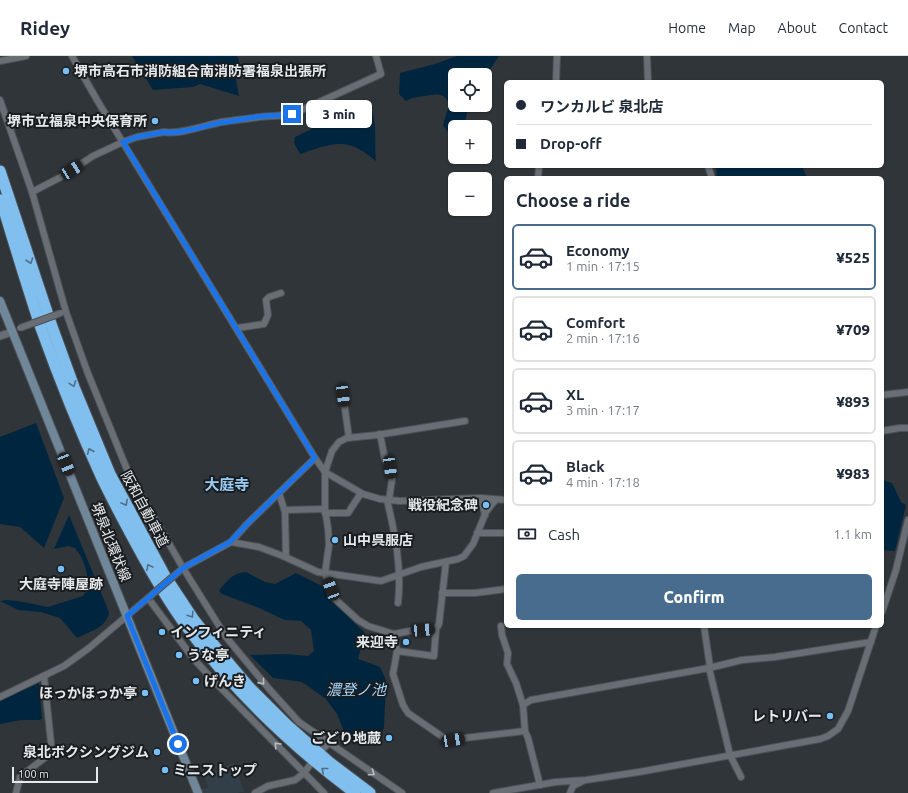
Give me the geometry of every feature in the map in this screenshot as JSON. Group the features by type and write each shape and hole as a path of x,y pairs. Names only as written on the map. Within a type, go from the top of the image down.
{"highway":[{"name":"阪和自動車道","path":"0,171 51,324 92,431 110,474 165,576 194,620 250,687 288,726 329,762 370,793"},
{"name":"阪和自動車道","path":"0,196 41,328 65,392 101,477 155,579 186,626 240,690 280,732 323,769 356,793"}],"main road":[{"name":"堺泉北環状線","path":"0,301 198,793"}],"street":[{"path":"0,61 26,56"},
{"path":"72,56 315,458 325,472 361,493 380,499 400,501 481,498 504,500"},
{"path":"32,192 61,177 94,156 137,137 192,129 223,122 266,116 286,116 292,114 381,74 376,56"},
{"path":"556,80 557,56"},
{"path":"647,56 648,80"},
{"path":"0,100 32,192 63,312 128,472 183,568 226,637 299,722 402,793"},
{"path":"236,328 264,324 268,315 266,300 269,297 281,294"},
{"path":"0,336 63,312"},
{"path":"884,395 908,392"},
{"path":"343,395 349,438"},
{"path":"436,629 394,634 368,626 358,620 334,598 325,573 328,528 325,511 325,472 332,451 339,442 349,438 465,421"},
{"path":"884,431 908,428"},
{"path":"379,434 385,460 390,467 392,480 388,500 399,575 400,591 398,603"},
{"path":"0,697 64,666 90,648 183,568 230,542 315,458"},
{"path":"279,493 285,510 286,558"},
{"path":"285,510 325,511 348,514 361,493"},
{"path":"481,498 485,515"},
{"path":"230,542 259,547 318,572 380,581 421,567 458,559 464,556 473,544 485,515 496,500"},
{"path":"884,606 907,533 908,520"},
{"path":"477,533 504,533"},
{"path":"397,651 434,656 436,629 439,624 446,562"},
{"path":"442,593 475,593 504,589"},
{"path":"148,598 193,658 324,793"},
{"path":"501,626 502,635 508,653 507,664 524,705 525,731 540,785"},
{"path":"704,628 709,668 730,754 741,778"},
{"path":"493,793 540,785 639,772 730,754 820,739 828,736 838,728 848,711 875,628"},
{"path":"394,634 397,651 392,674 403,705 408,713 447,740 525,731"},
{"path":"524,705 531,700 709,668 742,660 775,657 871,642"},
{"path":"16,793 20,777 50,752 51,744 44,676"},
{"path":"323,749 329,743"},
{"path":"255,793 268,786 295,780 304,773 310,765"},
{"path":"570,793 573,786 586,780"}],"shaded area":[{"path":"234,763 244,791 238,793 202,793 201,789 208,788 204,775"}],"water":[{"path":"132,56 237,56 239,60 236,79 239,96 200,84 193,87 153,90"},
{"path":"457,56 499,56 491,68 448,68 448,101 443,96 433,95 415,97 406,101 399,94 400,73 435,64"},
{"path":"370,106 375,127 376,161 359,149 346,144 326,146 300,154 294,143 295,137 310,130 319,122 338,119"},
{"path":"448,108 448,112 468,112 466,120 448,120 448,131 443,125"},
{"path":"716,168 803,168 806,176 717,176"},
{"path":"36,423 64,498 44,548 20,527 0,524 0,437"},
{"path":"884,481 892,483 901,502 906,505 895,551 884,550"},
{"path":"69,515 109,612 108,617 102,625 77,638 60,618 41,612 18,610 0,601 18,601 48,607 83,596 89,588 85,566 81,557 75,548 68,546 54,549"},
{"name":"濃登ノ池","path":"246,572 265,582 275,584 296,573 324,587 329,598 365,633 358,659 380,667 386,680 384,728 378,739 367,744 347,739 337,714 326,699 302,682 273,678 250,655 286,654 308,656 314,651 311,630 301,621 285,620 222,594 219,591 231,578 237,574"},
{"path":"39,683 42,719 21,720 0,724 0,700"}],"place":[{"name":"堺市高石市消防組合南消防署福泉出張所","path":"66,71"},
{"name":"堺市立福泉中央保育所","path":"155,121"},
{"name":"戦役紀念碑","path":"486,505"},
{"name":"山中呉服店","path":"335,540"},
{"name":"大庭寺陣屋跡","path":"61,569"},
{"name":"インフィニティ","path":"162,632"},
{"name":"来迎寺","path":"406,642"},
{"name":"うな亭","path":"179,655"},
{"name":"げんき","path":"196,681"},
{"name":"ほっかほっか亭","path":"145,693"},
{"name":"レトリバー","path":"830,716"},
{"name":"ごどり地蔵","path":"389,738"},
{"name":"泉北ボクシングジム","path":"157,752"},
{"name":"ミニストップ","path":"165,770"}],"district":[{"name":"大庭寺","path":"227,485"}],"route":[{"path":"178,744 127,616 183,568 230,542 315,458 123,142 137,137 192,129 223,122 266,116 286,116 292,114"}]}
